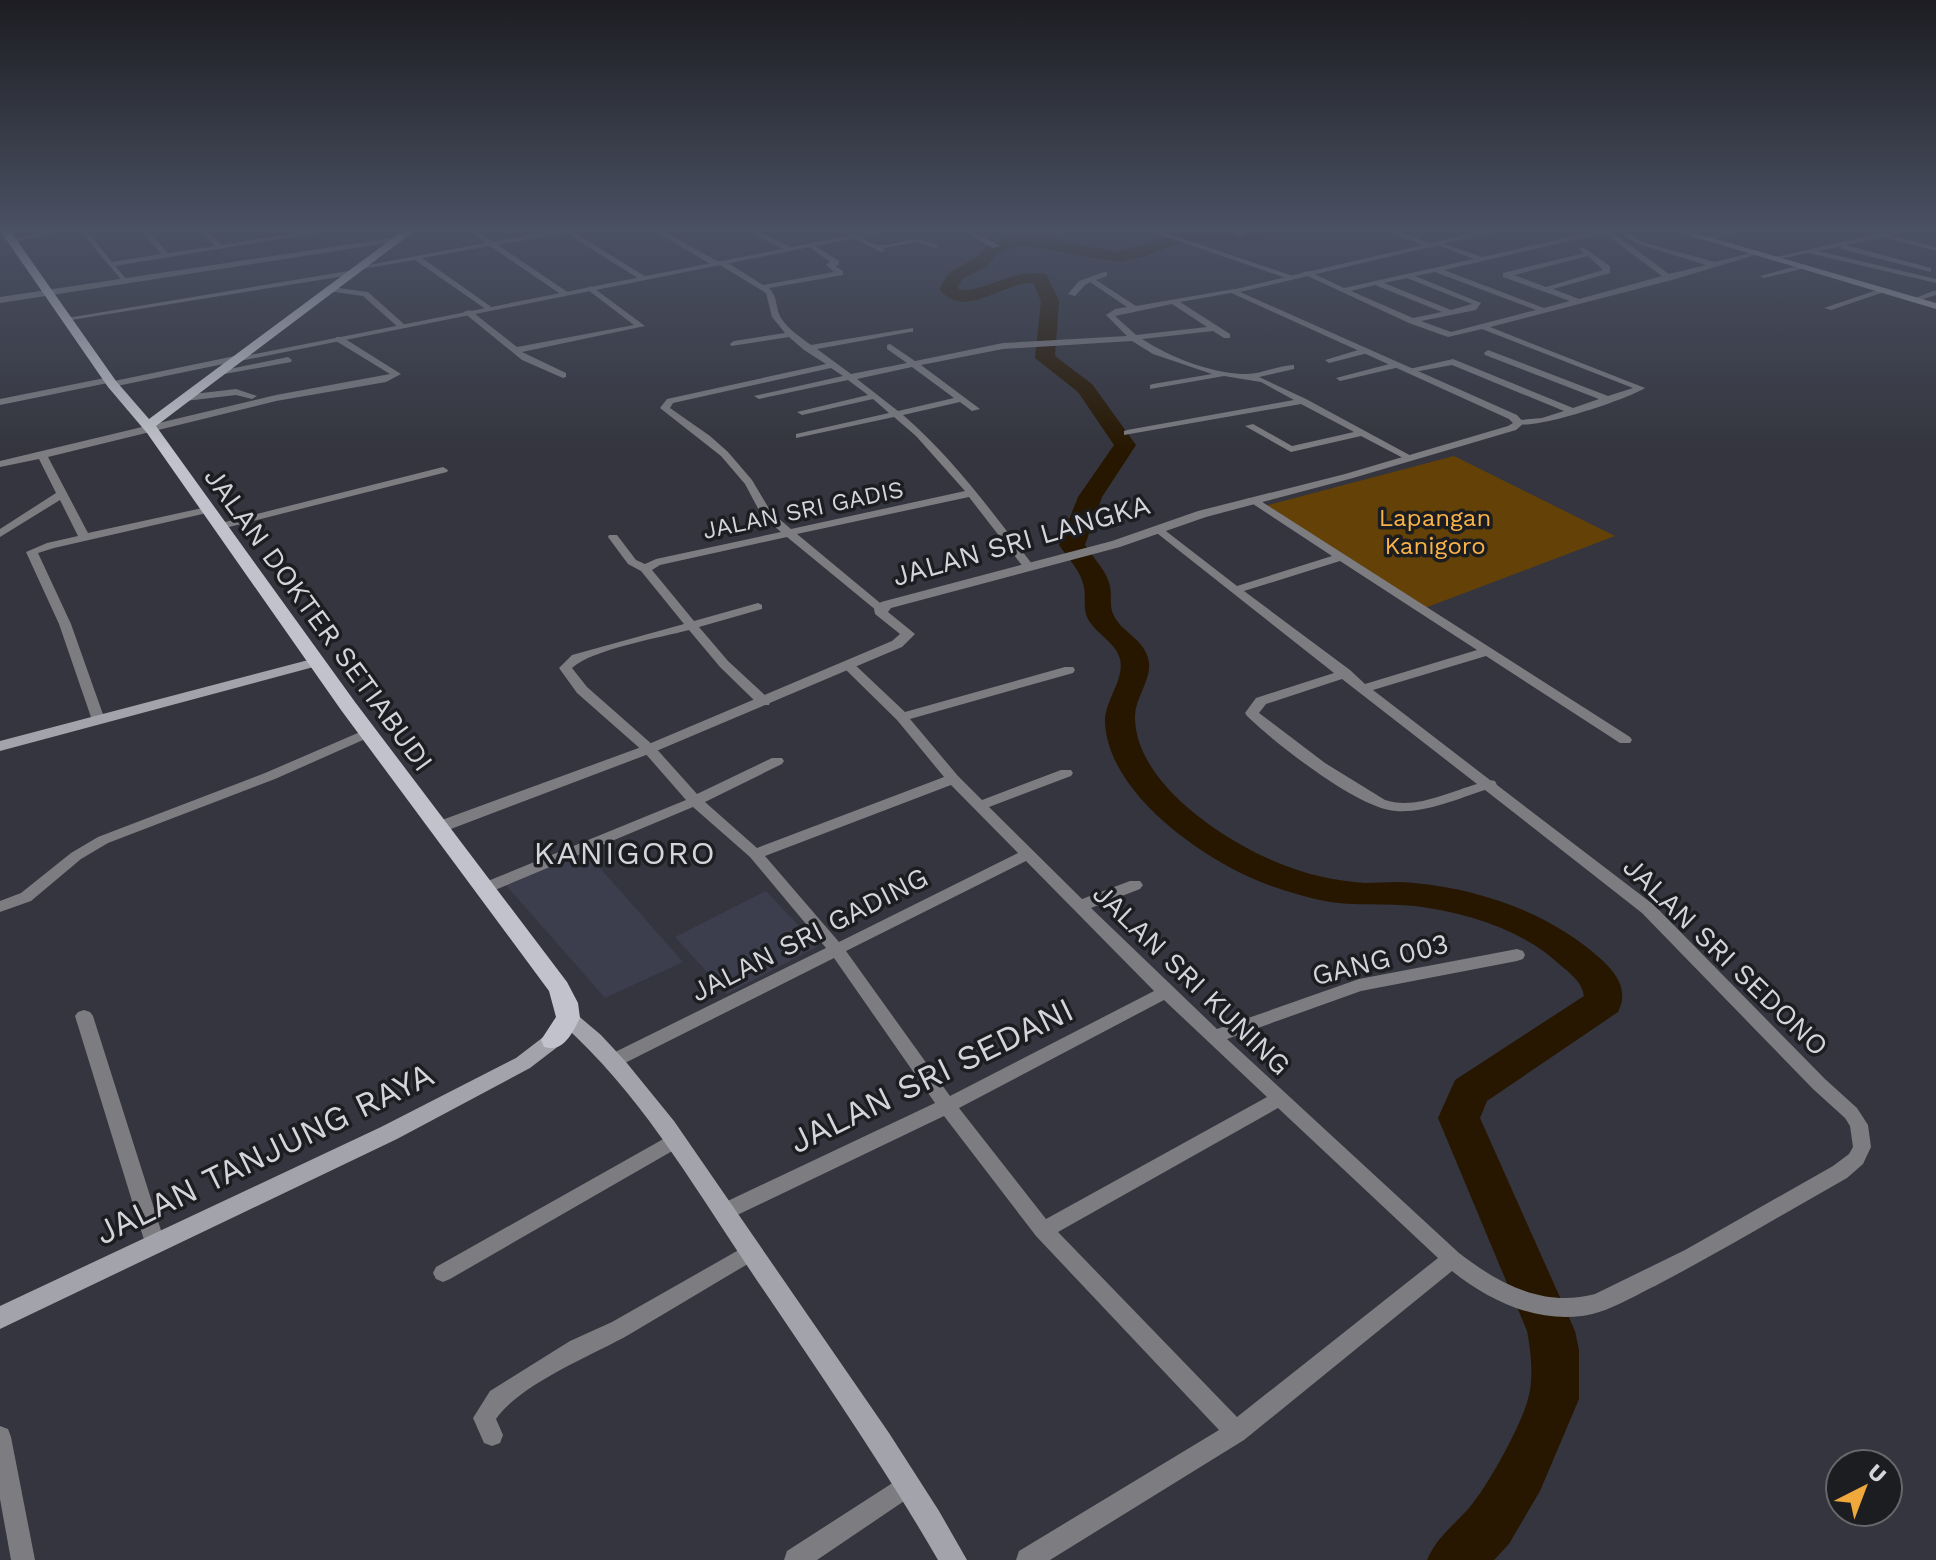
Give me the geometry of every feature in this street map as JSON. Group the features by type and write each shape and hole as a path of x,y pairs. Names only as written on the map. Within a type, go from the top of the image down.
{"main road":[{"name":"JALAN DOKTER SETIABUDI","path":"55,305 111,382 150,428 437,828 559,988 568,1018"},
{"path":"150,428 235,359 309,305"},
{"path":"0,746 316,662"},
{"path":"553,1040 568,1018 613,1061 674,1141 835,1373 953,1560"},
{"name":"JALAN TANJUNG RAYA","path":"0,1318 404,1125 513,1069 553,1040"}],"street":[{"path":"65,319 150,305"},
{"path":"377,305 402,326"},
{"path":"483,305 487,308"},
{"path":"0,402 504,305"},
{"path":"517,350 641,326 613,305"},
{"path":"774,305 776,314 791,334 875,396 919,434 972,493 1028,566"},
{"path":"1129,305 1134,308"},
{"path":"1152,305 1110,315 1134,338 1168,357 1225,374 1251,376 1291,367"},
{"path":"1179,305 1227,336"},
{"path":"1262,305 1513,417 1519,423 1536,422 1641,388 1483,327"},
{"path":"1376,305 1451,335 1564,305"},
{"path":"1430,305 1448,312"},
{"path":"1412,321 1476,305"},
{"path":"1530,305 1544,310"},
{"path":"1828,308 1838,305"},
{"path":"467,312 525,358 563,375"},
{"path":"759,396 915,363 1035,343 1134,338 1215,328"},
{"path":"807,348 910,330"},
{"path":"734,344 791,334"},
{"path":"0,464 276,398 386,379 397,374 339,339"},
{"path":"1521,341 1488,353 1609,400"},
{"path":"890,347 975,409"},
{"path":"1329,360 1365,351"},
{"path":"219,372 288,360"},
{"path":"1409,370 1453,362 1573,411"},
{"path":"831,365 670,401 664,405 667,411 707,438 731,462 759,496 766,514 881,609"},
{"path":"1340,378 1397,365"},
{"path":"763,368 775,377"},
{"path":"1153,387 1225,374"},
{"path":"1251,376 1410,458"},
{"path":"185,398 236,392 252,396"},
{"path":"802,412 875,396"},
{"path":"799,436 963,399"},
{"path":"1127,433 1303,401"},
{"name":"JALAN SRI LANGKA","path":"437,828 649,749 764,702 907,636 905,629 886,618 881,609 895,602 1095,550 1252,500 1410,458 1512,428 1519,423"},
{"path":"1250,426 1291,449 1362,433"},
{"path":"42,455 85,538"},
{"path":"221,526 443,470"},
{"path":"0,534 63,493"},
{"name":"JALAN SRI GADIS","path":"645,569 656,562 972,493"},
{"path":"1252,500 1625,740"},
{"path":"98,720 65,624 32,558 35,550 207,510"},
{"name":"JALAN SRI SEDONO","path":"1158,530 1624,888 1658,918 1851,1113 1863,1136 1862,1147 1856,1159 1840,1172 1664,1271 1611,1297 1580,1307"},
{"path":"613,537 632,562 645,569 724,664 764,702"},
{"path":"1236,590 1342,557"},
{"path":"758,607 597,651 576,658 565,668 582,690 649,749 695,801 755,854 836,949 947,1106 1043,1230 1236,1432"},
{"path":"1365,688 1485,652"},
{"name":"JALAN SRI KUNING","path":"848,665 902,717 979,806 1166,992 1452,1259 1479,1282 1524,1302 1580,1307"},
{"path":"902,717 1069,670"},
{"path":"1346,673 1261,701 1252,713 1328,771 1386,805 1417,804 1490,784"},
{"path":"0,907 26,897 76,856 103,840 256,782 367,733"},
{"path":"483,889 695,801 777,761"},
{"path":"979,806 1066,773"},
{"path":"755,854 953,779"},
{"name":"JALAN SRI GADING","path":"613,1061 1028,854"},
{"path":"1080,906 1135,885"},
{"name":"GANG 003","path":"1213,1037 1359,985 1517,955"},
{"name":"JALAN SRI SEDANI","path":"724,1212 947,1106 1166,992"},
{"path":"84,1016 155,1243"},
{"path":"1043,1230 1278,1099"},
{"path":"443,1273 674,1141"},
{"path":"492,1435 484,1418 498,1398 578,1348 619,1329 751,1252"},
{"path":"1028,1560 1236,1432 1452,1259"},
{"path":"0,1437 7,1517 23,1560"},
{"path":"796,1560 908,1485"}],"shaded area":[{"path":"586,852 683,962 605,998 505,884"},
{"path":"766,891 818,946 727,994 675,937"}],"green space":[{"name":"Lapangan Kanigoro","path":"1454,456 1615,536 1422,609 1264,506"}],"waterway":[{"path":"1050,305 1045,358 1085,388 1125,445 1090,497 1072,545 1095,581 1101,617 1134,657 1134,672 1121,706 1120,726 1133,763 1158,796 1207,839 1264,870 1326,889 1366,894 1419,895 1490,912 1542,932 1601,981 1604,1002 1470,1091 1459,1118 1551,1331 1555,1350 1554,1399 1521,1473 1490,1525 1455,1560"}],"district":[{"name":"KANIGORO","path":"625,853"}]}
